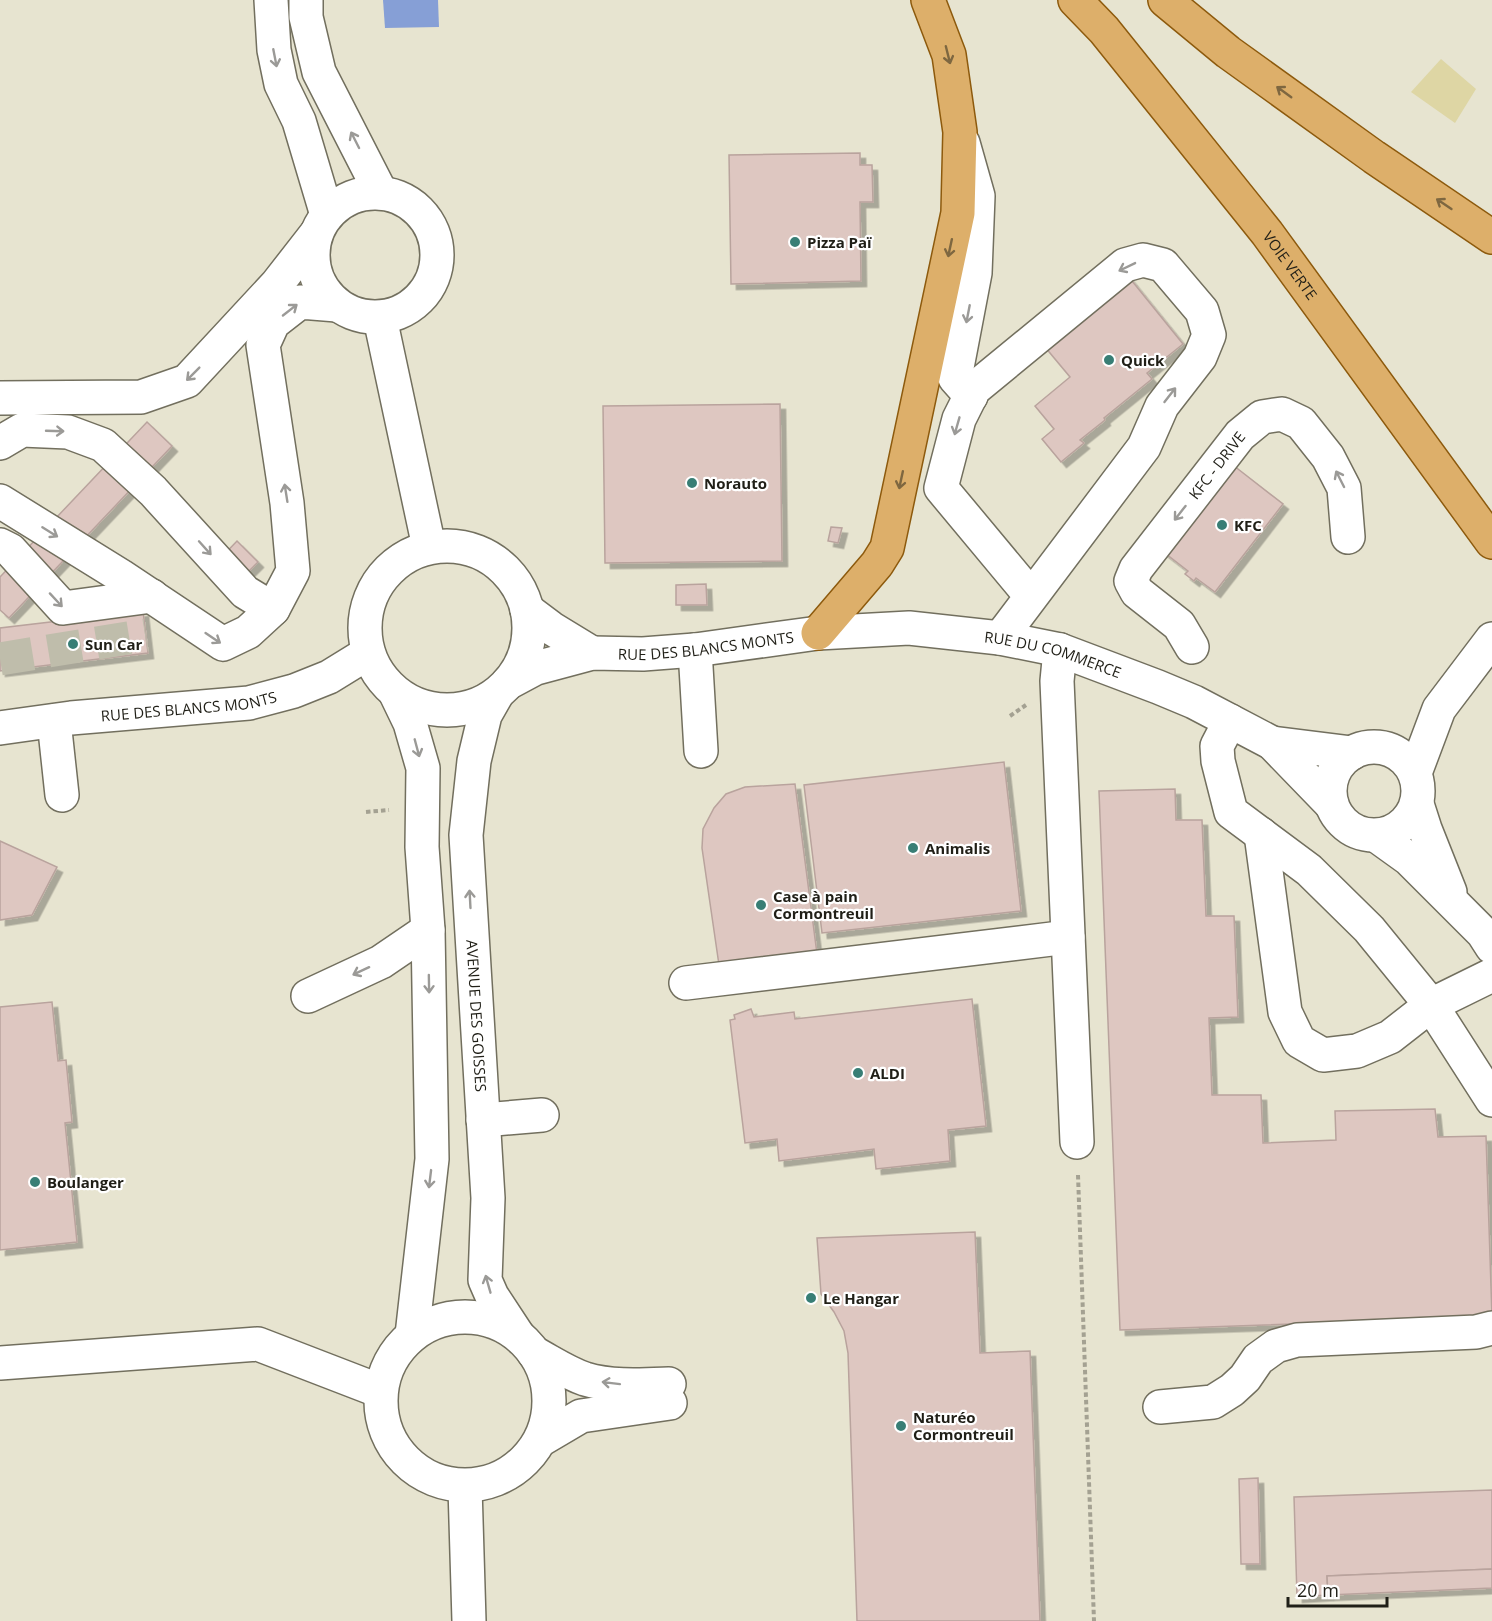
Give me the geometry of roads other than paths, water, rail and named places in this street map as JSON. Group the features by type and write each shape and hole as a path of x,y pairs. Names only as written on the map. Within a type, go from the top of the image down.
{"main road":[{"path":"818,633 877,564 887,548 958,213 960,132 948,55 928,0"},
{"name":"VOIE VERTE","path":"1075,0 1104,30 1267,233 1492,542"},
{"name":"VOIE VERTE","path":"1099,0 1277,214 1492,511"},
{"path":"1165,0 1228,52 1374,157 1492,237"}],"street":[{"path":"0,398 141,397 187,381 277,284 321,224 342,202 361,194 381,193 397,196 411,204 423,216 432,230 437,246 437,266 430,286 417,302 400,313 380,318 350,313 337,305 323,291 315,273 312,253 321,224 299,121 281,84 274,50 271,0"},
{"path":"306,0 306,17 320,72 381,193"},
{"path":"960,132 978,196 975,273 956,378 971,396"},
{"path":"1000,638 1144,447 1162,406 1200,357 1209,335 1202,311 1163,265 1143,260 1125,265 974,389 958,419 941,488 1031,596"},
{"path":"0,501 121,576 223,644 248,632 273,609 293,571 287,503 263,345 273,323 300,302 337,305"},
{"path":"380,318 429,547"},
{"name":"KFC - DRIVE","path":"1192,647 1179,625 1137,592 1131,581 1136,569 1240,435 1262,417 1282,414 1300,423 1328,457 1344,488 1348,537"},
{"path":"0,443 22,430 68,432 103,445 153,491 245,592 273,609"},
{"path":"0,544 10,550 63,608 152,596"},
{"path":"396,694 415,704 435,710 457,710 478,705 502,689 522,662 529,636 527,610 518,586 502,567 480,553 455,546 429,547 408,555 389,568 375,586 366,607 364,630 368,653 379,675 396,694 410,723 423,768 422,848 428,930 432,1160 412,1335"},
{"path":"527,610 592,653"},
{"name":"RUE DU COMMERCE","path":"818,633 909,628 1000,638 1060,650 1194,702 1272,743 1332,805"},
{"name":"RUE DES BLANCS MONTS","path":"502,689 536,668 592,653 643,654 695,650 818,633"},
{"path":"1438,709 1409,820 1395,831 1377,836 1358,833 1342,822 1332,805 1330,790 1333,775 1340,763 1403,734 1438,709 1490,642"},
{"path":"695,650 700,751"},
{"path":"1060,650 1057,681 1077,1142"},
{"name":"RUE DES BLANCS MONTS","path":"0,728 249,703 294,691 328,676 368,653"},
{"name":"AVENUE DES GOISSES","path":"502,689 485,715 474,761 466,835 488,1198 485,1280 492,1296 526,1344"},
{"path":"63,720 70,793"},
{"path":"1230,721 1216,746 1231,812 1309,870 1369,929 1431,1005 1492,1100"},
{"name":"RUE DU COMMERCE","path":"1272,743 1366,750"},
{"path":"1366,750 1401,756 1416,788 1425,830 1455,905"},
{"path":"1261,834 1285,1012 1299,1041 1323,1055 1357,1051 1390,1037 1431,1005 1492,975"},
{"path":"1377,836 1409,859 1483,933 1492,947"},
{"path":"308,996 381,962 428,930"},
{"path":"686,983 1068,937"},
{"path":"483,1120 542,1115"},
{"path":"526,1344 545,1373 550,1395 548,1417 542,1438 528,1458 510,1473 489,1483 465,1487 437,1482 412,1468 393,1446 382,1420 380,1391 386,1370 397,1350 412,1335 436,1321 464,1316 492,1321 526,1344 564,1370 586,1379 612,1384 638,1385 670,1393 581,1416 542,1438"},
{"path":"1160,1407 1213,1402 1245,1378 1258,1359 1276,1346 1297,1340 1476,1332 1492,1328"},
{"path":"0,1363 258,1344 380,1391"},
{"path":"465,1487 469,1621"}],"water":[{"path":"383,0 438,0 439,27 385,28"}],"tunnel":[{"path":"0,659 146,635"}],"place":[{"name":"Pizza Paï","path":"795,242"},
{"name":"Quick","path":"1109,360"},
{"name":"Norauto","path":"692,483"},
{"name":"KFC","path":"1222,525"},
{"name":"Sun Car","path":"73,644"},
{"name":"Animalis","path":"913,848"},
{"name":"Case à pain Cormontreuil","path":"761,905"},
{"name":"ALDI","path":"858,1073"},
{"name":"Boulanger","path":"35,1182"},
{"name":"Le Hangar","path":"811,1298"},
{"name":"Naturéo Cormontreuil","path":"901,1426"}]}
